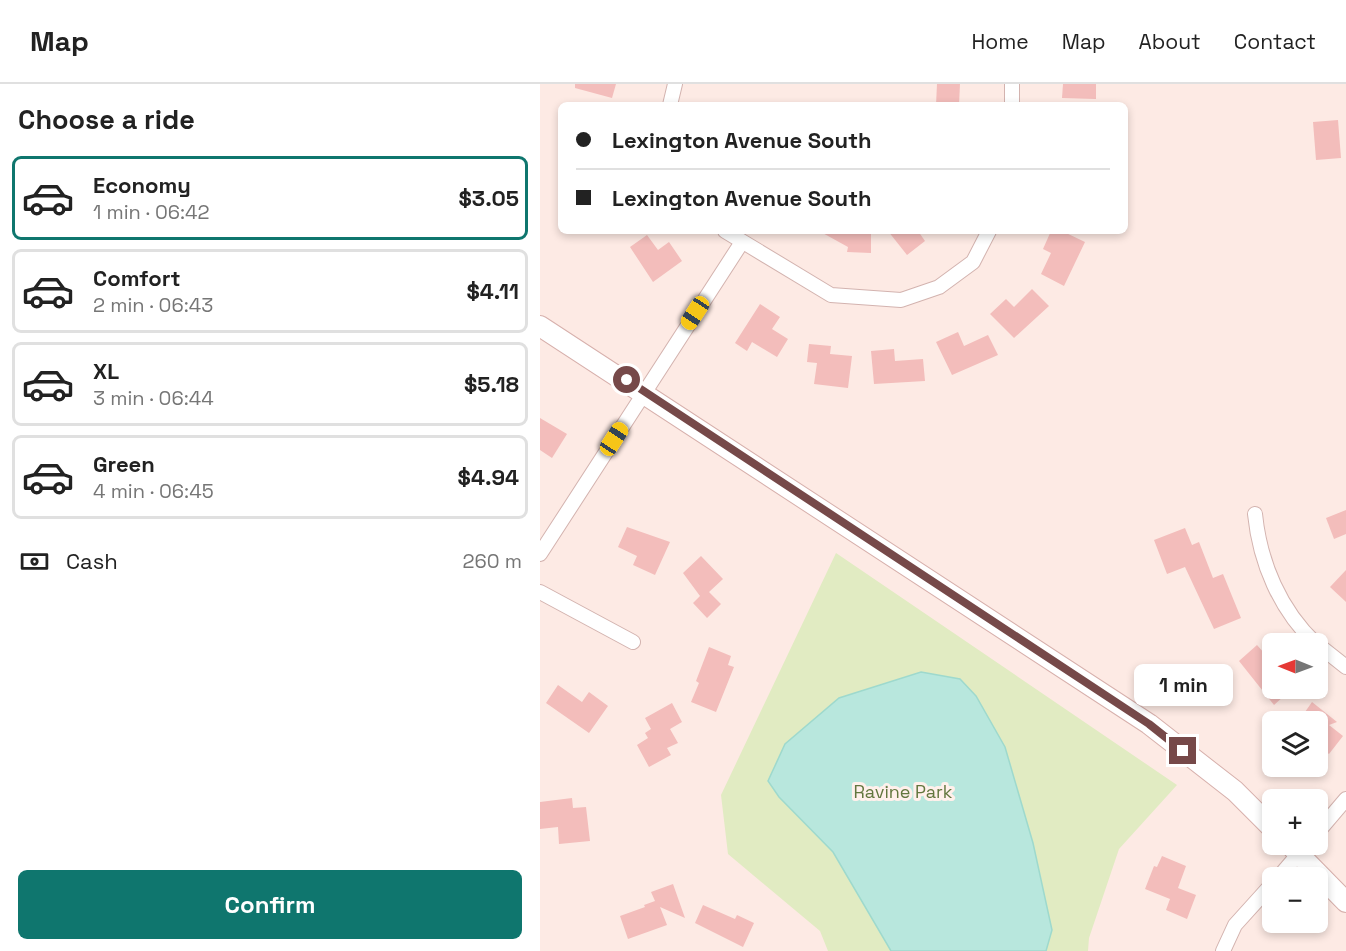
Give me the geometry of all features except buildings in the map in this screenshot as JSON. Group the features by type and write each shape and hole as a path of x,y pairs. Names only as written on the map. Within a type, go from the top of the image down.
{"street":[{"path":"671,102 675,84"},
{"path":"1012,84 1012,102"},
{"path":"730,234 831,295 901,300 939,287 973,262 987,234"},
{"path":"540,554 742,242"},
{"path":"540,326 644,391 1149,724 1235,791 1262,818"},
{"path":"1255,514 1258,542 1281,603 1307,633"},
{"path":"540,592 633,642"},
{"path":"1328,653 1346,667"},
{"path":"1328,820 1346,799"},
{"path":"1304,855 1346,902"},
{"path":"1223,951 1235,926 1262,895"}],"green space":[{"name":"Ravine Park","path":"836,553 1177,785 1119,849 1089,938 1088,951 828,951 820,931 728,854 721,795"}],"water":[{"path":"921,672 960,679 976,696 1005,747 1033,843 1052,930 1046,951 891,951 833,852 779,797 768,781 785,744 839,698"}],"route":[{"path":"627,380 1149,724 1183,751"}]}
